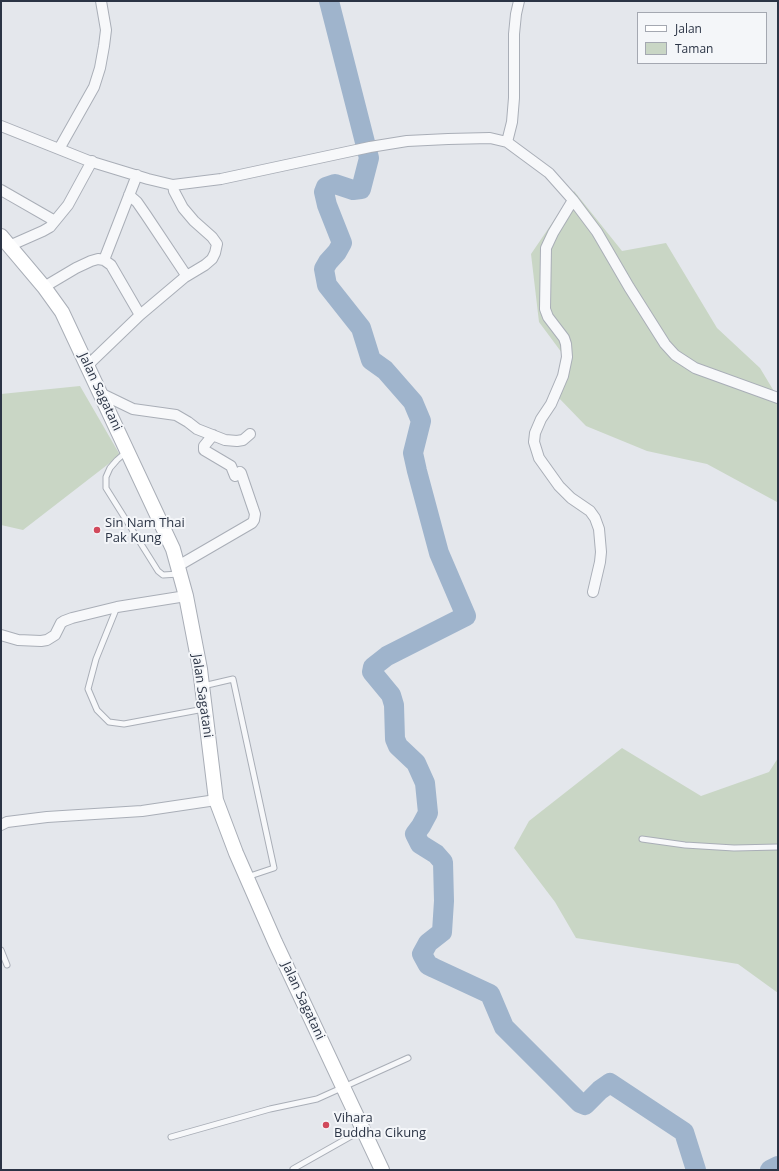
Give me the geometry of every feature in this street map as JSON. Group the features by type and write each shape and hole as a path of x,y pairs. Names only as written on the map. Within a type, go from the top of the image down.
{"street":[{"path":"60,149 94,87 100,68 106,30 101,1"},
{"path":"507,142 512,122 514,98 514,34 519,1"},
{"path":"1,126 92,161 173,185 221,179 370,147 406,141 490,138 507,142 549,173 573,200 597,232 665,344 676,355 695,368 778,398"},
{"path":"5,241 43,231 55,221 72,198 92,161"},
{"path":"104,260 137,175"},
{"path":"88,365 140,315 186,275 205,265 212,259 215,253 216,244 212,237 194,221 183,208 174,191 173,185"},
{"path":"1,190 55,221"},
{"path":"130,195 146,214 186,275"},
{"path":"573,200 553,233 546,248 546,309 548,317 564,338 567,358 563,376 550,404 540,419 535,432 534,442 539,458 559,486 571,498 590,511 595,518 599,529 601,552 593,592"},
{"name":"Jalan Sagatani","path":"5,241 44,287 62,312 173,549 186,596 202,686 216,800 246,877 274,942 382,1170"},
{"path":"44,287 91,261 98,259 104,260 111,265 140,315"},
{"path":"100,393 132,409 176,416 188,422 197,429 225,440 243,440 250,434"},
{"path":"179,570 252,523 254,520 255,514 241,473 235,476 231,466 204,450 204,446 213,436"},
{"path":"1,636 18,640 47,640 55,635 61,623 72,618 117,607 186,596"},
{"path":"1,824 47,816 142,811 216,800"}],"lane":[{"path":"127,451 110,468 106,477 106,488 158,571 163,575 179,570"},
{"path":"117,607 96,659 88,689 98,710 109,722 124,724 205,708"},
{"path":"202,686 233,679 274,868 246,877"},
{"path":"642,839 685,845 734,848 778,847"},
{"path":"1,950 7,965"},
{"path":"171,1136 270,1109 308,1102 344,1088 408,1058"},
{"path":"293,1169 363,1130"}],"green space":[{"path":"574,191 622,251 666,243 717,328 760,368 778,398 778,502 707,464 647,451 586,426 555,394 562,353 539,322 531,254"},
{"path":"80,386 120,455 23,530 1,525 1,394"},
{"path":"622,748 701,796 769,772 778,758 778,993 738,964 576,938 555,902 514,848 529,821"}],"waterway":[{"path":"329,1 369,158 361,189 353,190 335,184 326,187 324,192 327,205 342,243 324,269 327,285 361,328 371,360 385,370 413,402 421,421 413,453 417,471 439,553 466,616 387,656 373,667 372,672 391,695 394,705 395,739 398,746 416,763 425,783 428,813 415,834 420,844 436,854 443,862 444,901 442,932 428,943 422,954 428,965 490,994 504,1027 580,1103 585,1105 600,1090 610,1083 684,1132 696,1170"},
{"path":"770,1170 778,1166"}],"place":[{"name":"Sin Nam Thai Pak Kung","path":"97,530"},
{"name":"Vihara Buddha Cikung","path":"326,1125"}]}
